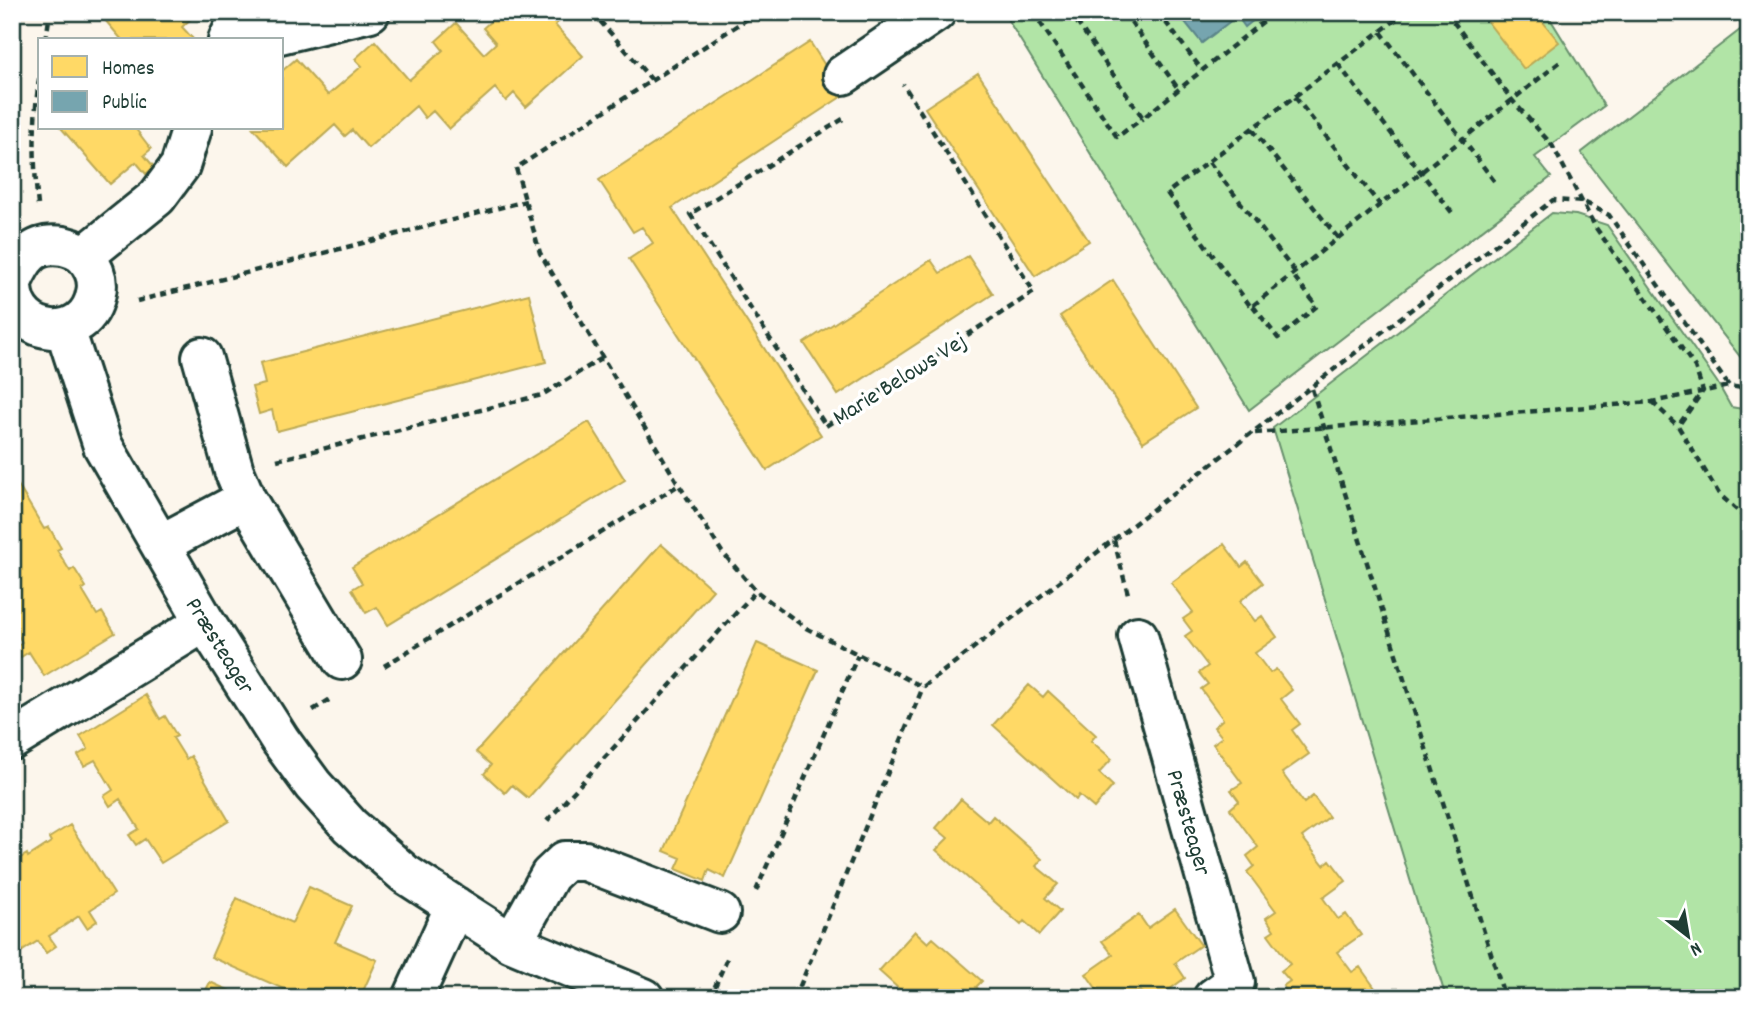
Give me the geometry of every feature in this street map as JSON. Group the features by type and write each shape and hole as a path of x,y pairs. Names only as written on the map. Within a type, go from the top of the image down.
{"street":[{"path":"229,38 242,12"},
{"path":"263,38 370,12"},
{"path":"843,75 936,12"},
{"path":"84,256 156,197 180,166 191,130"},
{"path":"52,244 72,248 84,256 95,271 98,286 94,303 81,322 65,329 42,328 27,320 17,307 20,265 52,244"},
{"name":"Præsteager","path":"65,329 103,446 205,622 313,785 350,827 405,874 454,906 512,943 644,998"},
{"path":"202,357 240,485 342,660"},
{"path":"161,544 240,485"},
{"path":"12,740 205,622"},
{"name":"Præsteager","path":"1138,636 1235,982 1213,998"},
{"path":"512,943 550,875 565,861 585,861 726,930"},
{"path":"412,998 454,906"}],"path":[{"path":"46,38 50,12"},
{"path":"592,12 651,79"},
{"path":"758,12 516,168 540,253 722,552 756,591 806,628 923,688"},
{"path":"1032,12 1117,137 1275,12"},
{"path":"1070,12 1143,118"},
{"path":"1124,12 1178,90"},
{"path":"1158,12 1203,70"},
{"path":"1209,162 1317,306 1278,338 1251,307 1167,193 1406,12"},
{"path":"1446,12 1512,100 1552,145 1596,228 1695,367 1703,391"},
{"path":"1381,32 1495,181"},
{"name":"Marie Belows Vej","path":"843,75 851,114 690,214 826,426 1034,292 882,51"},
{"path":"1252,306 1560,62"},
{"path":"1338,64 1452,214"},
{"path":"20,265 35,174 38,86"},
{"path":"1295,97 1380,205"},
{"path":"1252,129 1338,238"},
{"path":"795,998 923,688 1553,200 1584,202 1609,215 1729,386"},
{"path":"94,303 117,306 526,201"},
{"path":"240,485 542,395 604,357"},
{"path":"1254,433 1652,402 1729,386 1749,389"},
{"path":"1312,388 1505,998"},
{"path":"1678,426 1703,391"},
{"path":"1652,402 1678,426 1719,494 1749,521"},
{"path":"378,670 679,485"},
{"path":"1114,540 1138,636"},
{"path":"546,822 756,591"},
{"path":"754,896 858,655"},
{"path":"276,732 332,698"},
{"path":"710,998 726,930"}],"green space":[{"path":"1003,12 1546,12 1604,106 1535,157 1551,177 1249,410"},
{"path":"1749,23 1749,368 1581,153"},
{"path":"1552,213 1576,215 1607,225 1717,382 1731,407 1749,410 1749,998 1446,998 1273,428"}],"building: Homes":[{"path":"114,12 198,12 182,27 192,38 120,38 105,20"},
{"path":"501,12 510,12 513,16 517,12 560,12 564,17 555,25 583,56 526,107 514,93 506,101 495,88 449,129 433,111 425,118 416,106 368,148 352,130 345,136 335,125 288,167 255,130 284,130 284,69 296,59 328,95 362,66 355,59 375,41 409,80 443,50 436,41 456,23 484,54 496,43 483,28"},
{"path":"1480,12 1535,12 1559,42 1524,69"},
{"path":"810,42 844,95 672,208 821,435 767,470 629,259 653,243 642,227 633,232 599,180"},
{"path":"978,73 1089,241 1035,276 925,108"},
{"path":"63,130 137,130 151,149 144,155 154,167 146,174 136,162 110,184"},
{"path":"968,256 993,294 838,395 804,343 931,260 940,273"},
{"path":"1113,280 1196,408 1143,442 1060,316"},
{"path":"529,294 546,362 277,431 272,410 259,414 252,387 265,384 260,363"},
{"path":"589,422 625,480 388,625 377,607 366,613 352,589 362,583 352,567"},
{"path":"12,475 44,529 49,527 61,548 57,550 70,571 74,568 86,587 82,590 97,615 102,612 115,633 44,676 29,652 18,659 12,650 22,642 12,626"},
{"path":"661,544 713,590 528,798 512,785 505,793 484,774 491,765 476,752"},
{"path":"1224,544 1241,567 1247,562 1263,583 1240,601 1255,621 1262,616 1277,637 1255,653 1270,673 1276,669 1292,690 1281,699 1300,724 1292,730 1309,754 1282,773 1304,803 1313,796 1329,817 1302,837 1324,865 1330,860 1346,881 1323,898 1338,919 1346,914 1361,935 1337,952 1352,972 1360,967 1375,988 1362,998 1291,998 1283,986 1290,981 1281,971 1290,964 1268,934 1274,930 1266,918 1276,911 1247,872 1254,866 1247,856 1258,847 1230,809 1239,801 1231,790 1242,783 1213,744 1222,737 1214,727 1223,719 1201,689 1208,684 1199,673 1208,666 1185,636 1192,631 1183,619 1193,612 1171,583"},
{"path":"757,643 818,670 725,878 709,870 705,881 676,869 681,858 664,851"},
{"path":"1029,685 1043,697 1048,691 1096,735 1091,741 1112,759 1099,773 1113,786 1094,808 1079,795 1076,800 993,725"},
{"path":"146,695 160,719 165,716 177,736 173,738 186,759 191,756 229,821 161,863 145,839 136,845 129,835 139,829 120,799 110,806 104,796 113,790 95,760 84,766 78,755 88,749 80,736"},
{"path":"961,799 988,822 993,816 1042,859 1036,866 1058,884 1045,898 1060,911 1039,935 1024,921 1021,925 936,850 948,838 936,828"},
{"path":"70,825 114,894 90,910 97,921 87,928 79,916 49,936 56,946 46,953 38,941 12,958 12,863 27,854 28,857 51,842 49,838"},
{"path":"309,887 352,906 335,942 377,960 360,998 304,998 211,957 237,898 292,923"},
{"path":"1175,909 1201,945 1175,963 1185,978 1158,998 1146,998 1140,990 1130,998 1103,998 1086,974 1113,955 1102,941 1139,915 1148,928"},
{"path":"915,931 928,943 933,938 982,981 976,987 989,998 909,998 879,971"},
{"path":"210,982 246,998 202,998"}],"building: Public":[{"path":"1177,12 1264,12 1245,27 1237,16 1202,43"}]}
